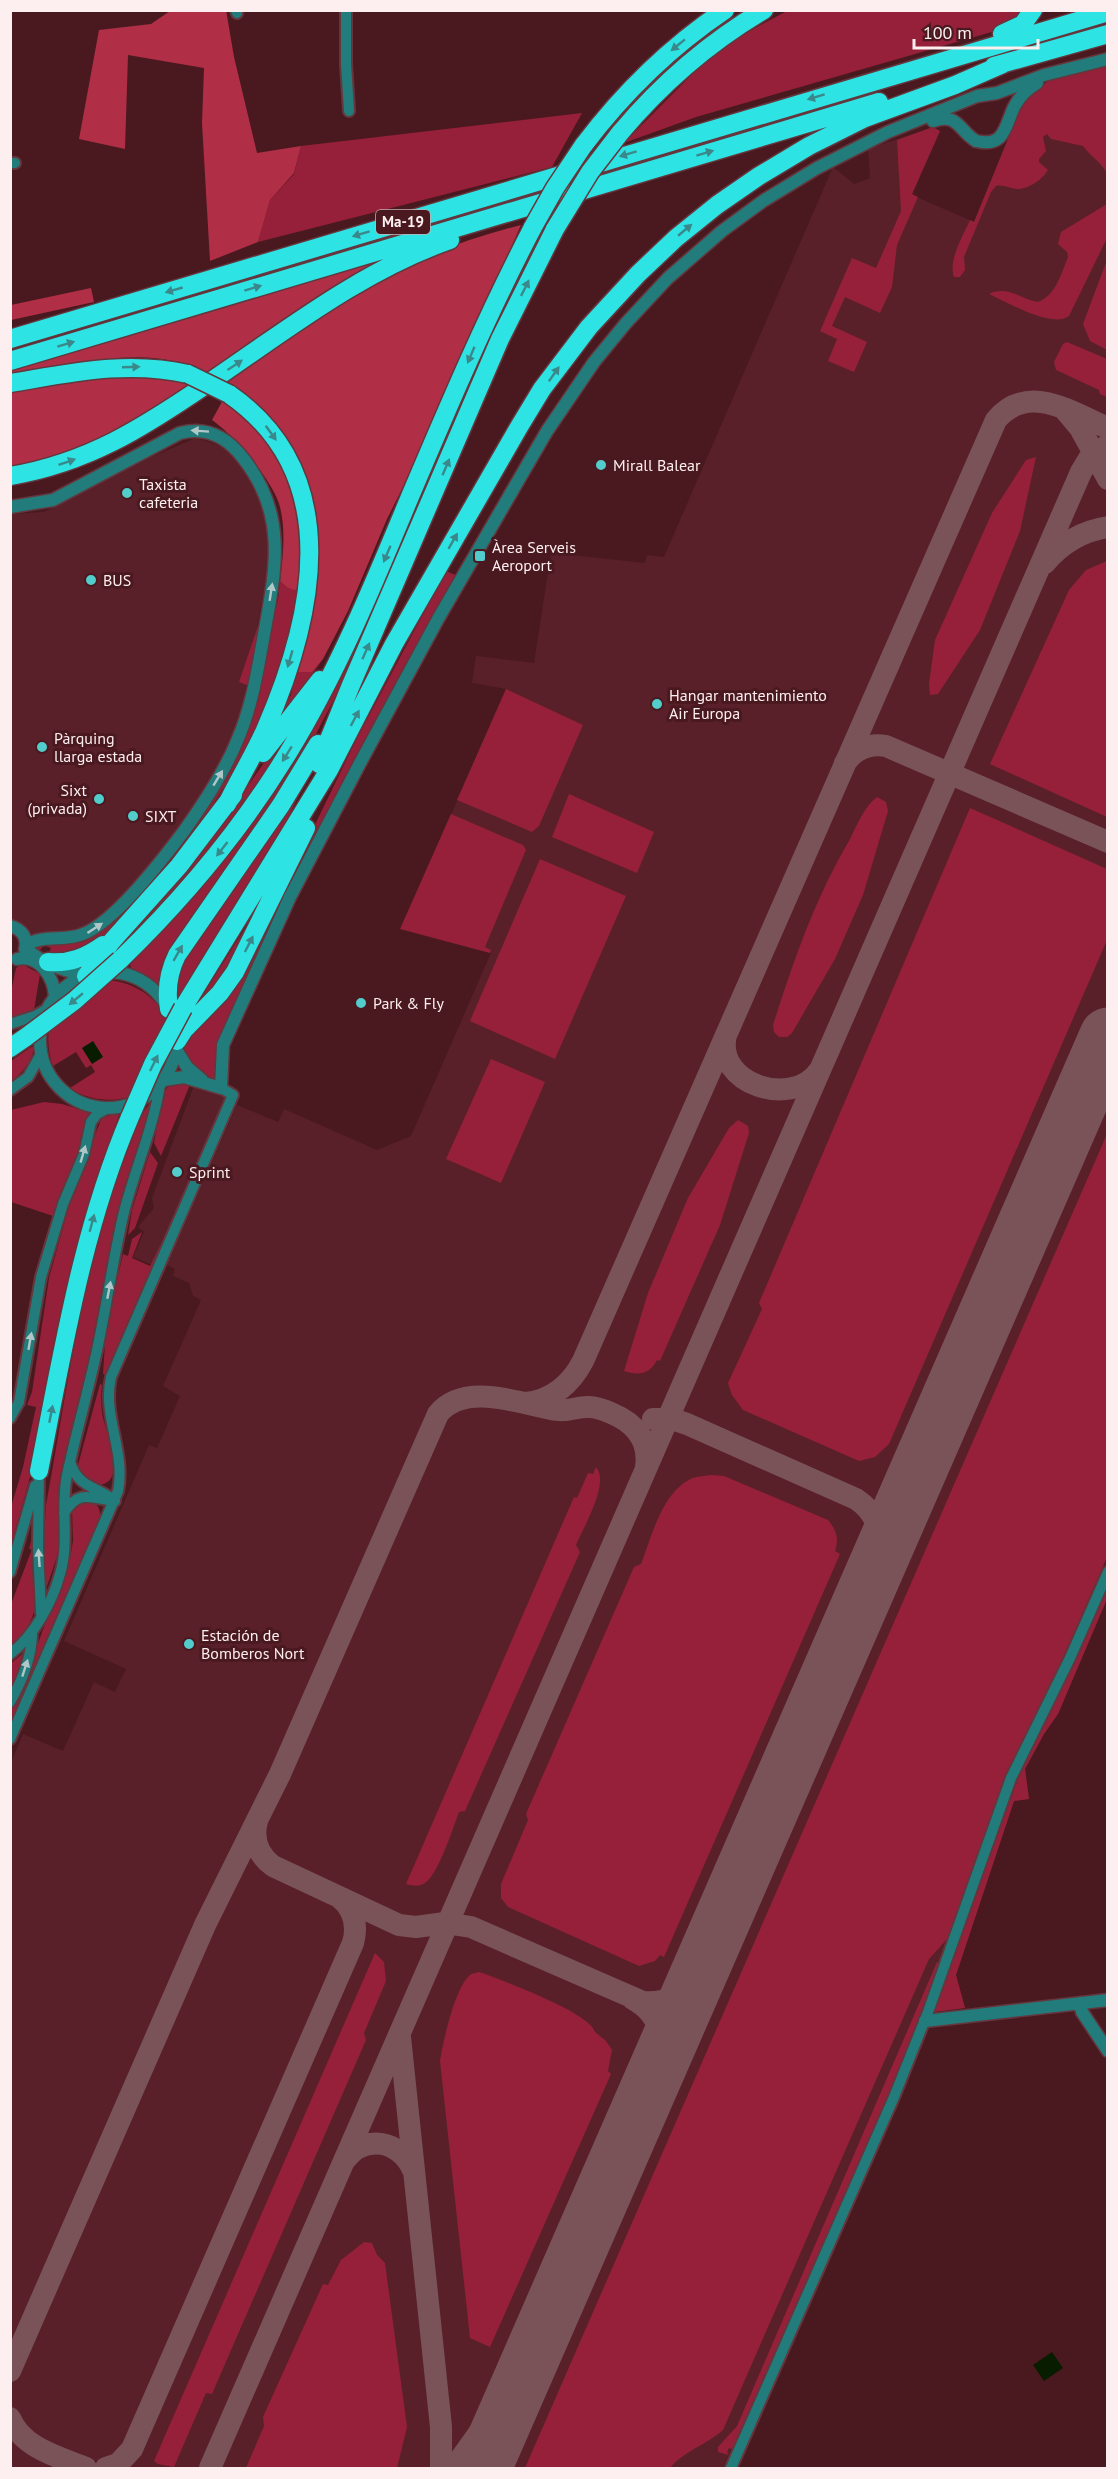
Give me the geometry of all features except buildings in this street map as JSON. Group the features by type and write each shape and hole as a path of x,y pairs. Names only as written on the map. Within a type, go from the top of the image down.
{"highway":[{"path":"10,1048 74,1000 120,960 193,884 251,809 305,724 345,648 479,338 533,227 555,188 609,112 641,79 688,37 725,10"},
{"path":"268,872 333,732 351,685 500,339 555,229 590,172 651,97 685,65 764,10"},
{"path":"872,80 895,67 1002,34 1023,24 1034,10"},
{"name":"Ma-19","path":"10,339 872,80 1107,12"},
{"name":"Ma-19","path":"10,361 1107,34"},
{"path":"39,1471 86,1244 100,1195 176,1009 268,872 329,770 394,644 519,427 573,346 656,255 736,191 781,162 865,118 955,86 1003,64"},
{"path":"10,476 49,468 122,439 370,277 440,243 486,227 513,210"},
{"path":"10,326 77,312 90,314"},
{"path":"10,383 123,367 154,368 188,374 229,394 269,429 291,464 305,501 311,538 309,577 291,659 263,733 227,804"},
{"path":"86,976 119,933 179,866 274,738 345,648"},
{"path":"176,1009 167,988 177,955 297,782 351,685"},
{"path":"177,1046 184,1030 220,993 235,972 320,800 329,770"},
{"path":"48,962 78,960 119,933"}],"street":[{"path":"346,10 346,64 350,111"},
{"path":"221,1088 223,1046 290,897 438,620 563,406 604,349 643,303 722,231 763,201 817,168 972,98 997,93 1044,75 1107,59"},
{"path":"865,145 943,118 954,121 976,141 989,142 1004,134 1019,99 1030,88 1065,70"},
{"path":"987,94 1003,102 1009,119"},
{"path":"964,130 961,113 972,98"},
{"path":"10,507 53,500 180,433 203,430 216,434 229,442 253,471 269,505 276,539 272,588 254,691 240,734 220,776 175,842 105,921 80,936 39,939 26,946 14,960"},
{"path":"16,929 39,939"},
{"path":"16,929 31,953 86,976"},
{"path":"14,960 28,958 45,969 52,978 56,997"},
{"path":"10,1418 19,1402 41,1277 63,1204 84,1154 91,1122 97,1114 108,1108 134,1102 150,1094 171,1070 177,1046 176,1009 133,977 109,972 86,976 66,987 47,1009 39,1028 41,1054 51,1078 66,1094 84,1104 108,1108"},
{"path":"10,1024 35,1016 47,1009"},
{"path":"177,1046 187,1067 205,1082"},
{"path":"10,1090 27,1077 41,1054"},
{"path":"10,1739 115,1502 121,1467 110,1414 108,1393 111,1377 233,1095 205,1082 179,1077 162,1082"},
{"path":"10,1654 32,1633 61,1572 65,1548 64,1491 86,1400 124,1214 149,1136 162,1082"},
{"path":"70,1462 79,1481 115,1502"},
{"path":"64,1513 76,1499 96,1493 114,1482 121,1467"},
{"path":"10,1572 39,1471"},
{"path":"39,1471 38,1547 41,1616"},
{"path":"96,1493 108,1518"},
{"path":"731,2469 890,2108 925,2020 1011,1778 1070,1658 1107,1572"},
{"path":"10,1702 27,1663 32,1646 32,1633"},
{"path":"925,2020 1107,2000"},
{"path":"1080,2003 1082,2012 1107,2051"}],"shaded area":[{"path":"226,10 234,57 257,153 301,146 294,173 270,200 258,242 210,261 202,123 204,68 128,55 125,149 79,139 99,30 151,24 170,11"},
{"path":"787,11 1022,11 1002,29 696,117 624,143 719,47"},
{"path":"1107,63 1107,173 1083,146 1051,139 1047,134 1043,137 1046,151 1039,162 1048,170 1040,179 1024,188 996,186 991,192 964,257 965,270 960,277 954,277 953,263 957,248 970,220 974,222 1019,112 1027,100 1036,90 1057,77"},
{"path":"1107,70 1107,1599 1058,1714 1025,1769 1029,1799 1014,1801 956,1975 965,2008 919,2014 723,2468 11,2468 11,1763 23,1734 63,1751 94,1682 115,1692 126,1669 64,1641 149,1445 157,1448 180,1396 163,1386 201,1300 193,1296 189,1283 173,1276 175,1269 167,1265 237,1105 278,1122 284,1109 377,1150 411,1136 491,953 401,929 506,689 472,683 476,656 534,663 551,553 645,563 647,555 664,557 833,167 854,184 870,178 868,149 933,127 940,131 912,195 974,222 1019,112"},
{"path":"582,113 552,167 258,242 270,200 294,174 301,146"},
{"path":"933,127 940,131 912,194 918,197 897,245 892,287 880,313 845,297 832,326 867,342 854,372 828,361 837,339 820,331 852,258 876,268 901,211 897,140"},
{"path":"1107,204 1107,238 1069,316 1061,319 1041,317 989,294 1002,291 1038,302 1044,299 1054,289 1068,257 1067,252 1058,244 1061,232"},
{"path":"521,225 414,465 387,519 348,611 323,659 312,672 298,672 296,668 318,567 316,518 310,493 295,455 278,428 262,412 224,383 375,281 436,252"},
{"path":"396,256 207,376 172,361 133,357 92,361 11,377 11,369"},
{"path":"1107,260 1107,350 1090,341 1083,324"},
{"path":"91,288 94,302 11,320 11,305"},
{"path":"1067,342 1107,359 1107,397 1100,394 1099,390 1056,370 1054,362 1063,344"},
{"path":"118,374 172,379 193,387 134,423 74,453 11,467 11,388"},
{"path":"224,398 246,415 281,458 303,521 300,589 291,589 280,581 283,553 282,516 270,485 252,459 231,436 212,420"},
{"path":"196,438 220,446 231,454 248,476 268,510 267,575 238,728 199,800 165,847 102,919 83,930 64,934 33,934 11,922 11,514 44,512 151,457"},
{"path":"1036,457 1020,531 980,630 938,694 930,695 929,684 935,640 992,513 1026,460"},
{"path":"1108,561 1107,817 990,764 1069,590 1086,570"},
{"path":"446,571 458,576 400,676 323,824 249,978 217,1077 213,1079 192,1065 186,1056 184,1044 262,934 357,738"},
{"path":"280,581 287,586 300,589 285,654 262,718 239,763 209,811 127,917 94,946 76,956 49,953 51,948 44,945 40,950 34,947 35,945 94,935 218,787 278,600"},
{"path":"367,614 371,615 349,671 288,787 160,986 131,968 130,965 181,907"},
{"path":"261,617 249,686 239,682"},
{"path":"323,659 266,738 291,695 296,668 312,672"},
{"path":"506,689 583,725 539,826 532,832 457,800"},
{"path":"300,712 273,762 224,831 144,927 114,952 225,818"},
{"path":"305,782 282,831 177,1002 174,995 178,965"},
{"path":"569,794 654,832 637,873 552,837"},
{"path":"877,797 886,802 888,811 863,895 835,959 792,1033 787,1037 779,1037 774,1032 773,1025 806,930 858,822"},
{"path":"970,808 1107,869 1107,940 889,1444 875,1457 859,1461 743,1410 732,1395 728,1383 762,1309 759,1303"},
{"path":"451,814 523,845 526,850 485,947 491,950 490,953 400,929"},
{"path":"540,859 626,896 555,1059 470,1021"},
{"path":"265,896 221,986 193,1011"},
{"path":"22,964 40,974 34,1010 11,1017 10,997 16,968"},
{"path":"103,980 119,982 147,994 166,1017 170,1031 171,1047 167,1063 160,1076 139,1093 111,1100 83,1095 70,1088 95,1072 91,1065 86,1068 76,1052 53,1066 48,1045 50,1022 59,1002 76,988"},
{"path":"93,1041 103,1057 92,1064 82,1048"},
{"path":"34,1047 29,1063 11,1081 11,1061"},
{"path":"491,1059 545,1082 501,1183 446,1159"},
{"path":"172,1081 191,1082 161,1156 154,1143 163,1094"},
{"path":"195,1083 227,1096 155,1266 133,1257 144,1232 138,1227 154,1208 152,1198"},
{"path":"44,1102 62,1104 88,1112 89,1115 82,1146 53,1216 11,1202 11,1110"},
{"path":"151,1102 150,1115 59,1491 59,1551 46,1589 44,1538 46,1505 78,1324 113,1190 138,1123"},
{"path":"103,1115 119,1115 97,1183 29,1481 11,1545 11,1507 23,1467 36,1407 27,1405 32,1392 49,1278 75,1185"},
{"path":"738,1120 748,1126 749,1133 720,1225 660,1361 657,1360 644,1373 624,1371 648,1293 688,1198 729,1128"},
{"path":"1107,1134 1107,1557 1060,1664 1004,1781 950,1936 929,1959 723,2430 682,2457 670,2468 525,2468"},
{"path":"150,1152 158,1163 135,1228 128,1235 132,1210"},
{"path":"168,1230 106,1375 103,1374 106,1329 123,1254 128,1256 132,1239 142,1232 132,1258 150,1266"},
{"path":"100,1384 102,1385 102,1412 112,1450 114,1470 106,1483 98,1485 78,1471 78,1465"},
{"path":"596,1467 600,1483 598,1494 576,1545 580,1552 465,1811 459,1812 445,1850 430,1878 420,1885 406,1884 574,1497 577,1498 588,1473 593,1474"},
{"path":"724,1476 828,1520 836,1535 835,1551 840,1554 664,1957 660,1955 655,1961 639,1966 508,1907 501,1898 501,1884 528,1820 526,1814 634,1567 641,1564 660,1515 673,1493 682,1484 693,1478"},
{"path":"82,1500 96,1504 100,1518 11,1723 11,1710 29,1671 69,1564 73,1541 72,1510"},
{"path":"33,1534 37,1581 35,1608 23,1634 11,1648 10,1607 32,1549 29,1549"},
{"path":"1107,1587 1107,1599 1058,1714 1025,1769 1029,1799 1014,1801 956,1975 965,2008 934,2012 1022,1768 1083,1644"},
{"path":"26,1651 11,1697 11,1663"},
{"path":"375,1953 384,1962 386,1981 364,2033 366,2040 212,2394 206,2393 174,2467 158,2464 154,2461"},
{"path":"937,1962 940,1964 896,2079 734,2450 729,2448 727,2452 729,2455 718,2452 718,2447 737,2426"},
{"path":"479,1972 543,1998 578,2016 590,2024 612,2050 608,2071 611,2074 490,2347 470,2338 440,2061 450,2015 459,1991 470,1975"},
{"path":"364,2242 372,2243 377,2255 385,2263 407,2427 397,2468 246,2468 264,2426 263,2417 323,2284 328,2285 341,2260"},
{"path":"1052,2352 1063,2368 1044,2381 1033,2365"}],"taxiway":[{"path":"526,1403 560,1390 573,1377 583,1361 996,420 1008,409 1022,403 1036,402 1065,408 1108,428"},
{"path":"1065,410 1080,428 1108,479"},
{"path":"210,2468 1081,472 1090,457 1108,445"},
{"path":"1045,563 1073,539 1108,527"},
{"path":"845,763 863,748 874,745 886,746 1108,842"},
{"path":"726,1035 725,1052 732,1067 743,1078 758,1086 775,1089 791,1088 807,1082 819,1071"},
{"path":"10,2371 205,1925 280,1774 438,1414 449,1404 478,1397 494,1397 557,1410 598,1408 620,1417 634,1427 646,1449 646,1467"},
{"path":"653,1419 672,1419 687,1424 856,1499 873,1517 879,1532 882,1557"},
{"path":"257,1821 256,1841 263,1857 273,1866 399,1925 416,1927 445,1923 471,1927 643,2002 674,1997 697,1976"},
{"path":"106,2468 118,2464 132,2449 353,1943 354,1918 339,1897"},
{"path":"633,1999 648,2011 657,2025 661,2042 660,2061"},
{"path":"400,2037 441,2427 441,2468"},
{"path":"345,2160 353,2151 362,2146 382,2144 400,2152 413,2170"},
{"path":"454,2468 504,2398 544,2328"},
{"path":"10,2418 23,2437 32,2444 86,2468"}],"runway":[{"path":"483,2468 1108,1036"}],"place":[{"name":"Mirall Balear","path":"601,465"},
{"name":"Taxista cafeteria","path":"127,493"},
{"name":"Àrea Serveis Aeroport","path":"480,556"},
{"name":"BUS","path":"91,580"},
{"name":"Hangar mantenimiento Air Europa","path":"657,704"},
{"name":"Pàrquing llarga estada","path":"42,747"},
{"name":"Sixt (privada)","path":"99,799"},
{"name":"SIXT","path":"133,816"},
{"name":"Park & Fly","path":"361,1003"},
{"name":"Sprint","path":"177,1172"},
{"name":"Estación de Bomberos Nort","path":"189,1644"}]}
